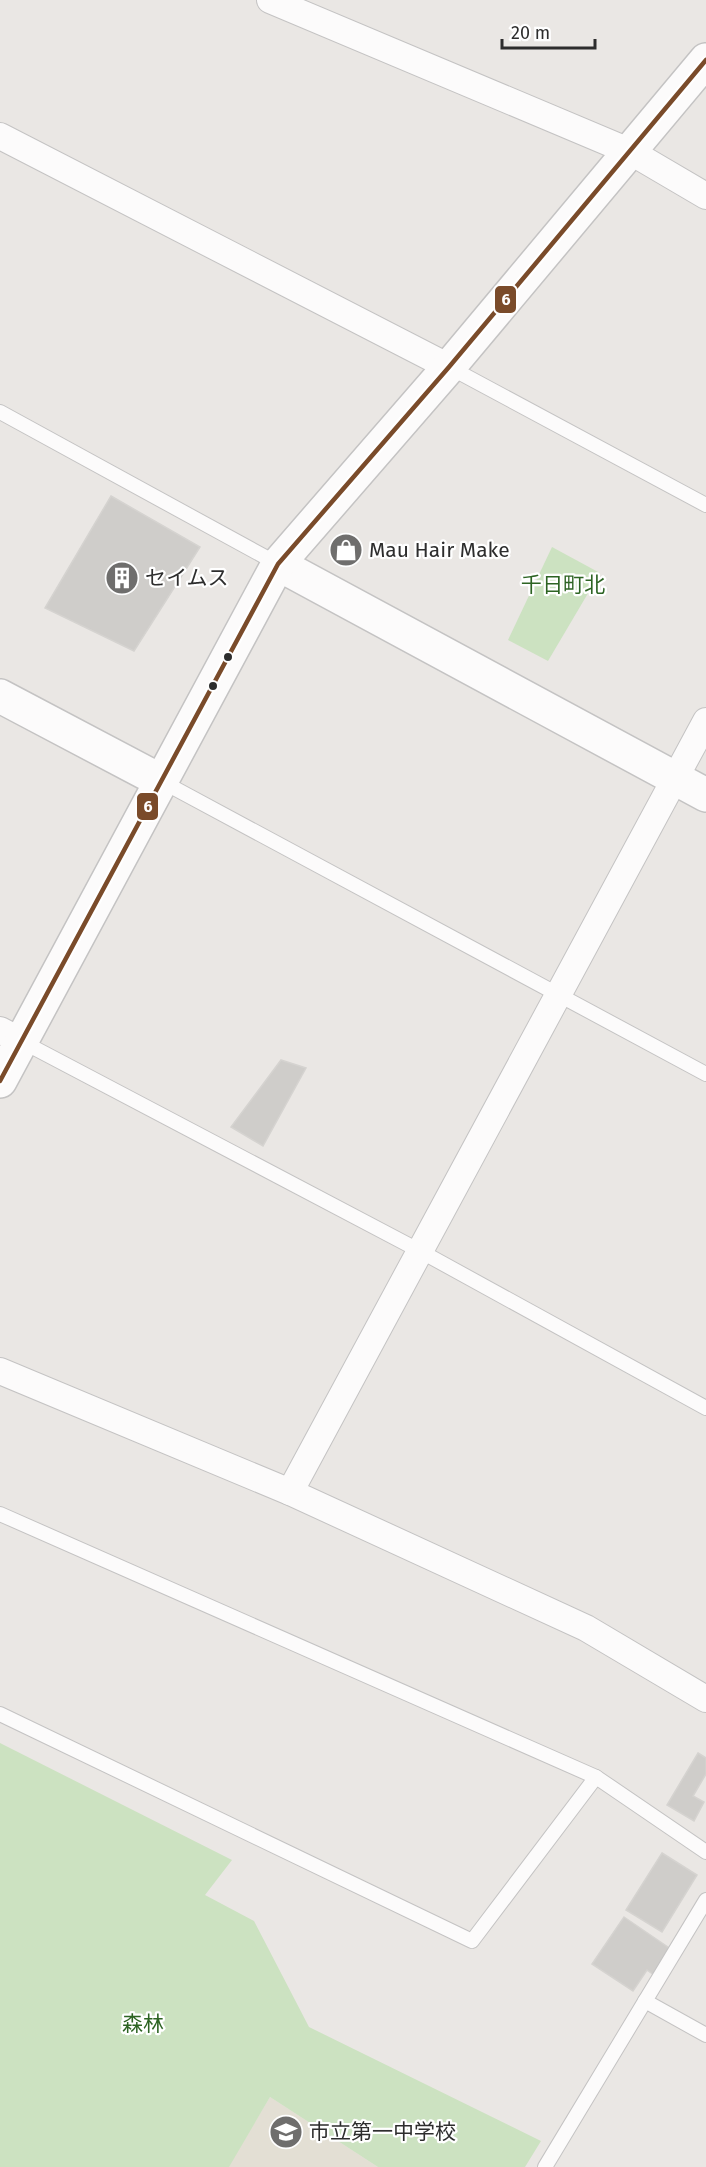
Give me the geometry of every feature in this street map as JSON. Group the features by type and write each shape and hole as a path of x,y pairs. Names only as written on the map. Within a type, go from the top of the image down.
{"main road":[{"path":"0,1081 11,1035 161,781 278,564 449,367 706,60"},
{"path":"278,564 706,795"},
{"path":"0,696 161,781"}],"street":[{"path":"270,0 631,152 706,196"},
{"path":"0,136 449,367"},
{"path":"290,1492 706,721"},
{"path":"0,1371 290,1492 586,1628 706,1699"}],"lane":[{"path":"449,367 706,505"},
{"path":"0,412 278,564"},
{"path":"161,781 706,1074"},
{"path":"11,1035 420,1251 706,1408"},
{"path":"0,1514 596,1777 706,1852"},
{"path":"0,1713 472,1941 596,1777"},
{"path":"545,2167 706,1900"},
{"path":"645,2001 706,2035"}],"shaded area":[{"name":"市立第一中学校","path":"270,2097 378,2167 228,2167"}],"green space":[{"name":"千日町北","path":"552,547 600,573 548,661 508,640"},
{"name":"森林","path":"0,1743 232,1860 205,1895 254,1921 309,2027 541,2141 525,2167 378,2167 270,2097 229,2167 0,2167"}],"building":[{"name":"セイムス","path":"111,496 200,547 134,651 45,608"},
{"path":"281,1060 306,1068 263,1146 231,1127"},
{"path":"698,1753 706,1758 706,1774 693,1796 704,1802 694,1821 667,1805"},
{"path":"662,1853 697,1875 662,1932 626,1910"},
{"path":"624,1917 675,1952 658,1978 647,1970 633,1991 592,1964"}],"transit line":[{"name":"6","path":"0,1081 278,564 449,367 706,60"}],"place":[{"name":"Mau Hair Make","path":"346,550"},
{"name":"セイムス","path":"122,578"},
{"name":"市立第一中学校","path":"286,2132"}]}
